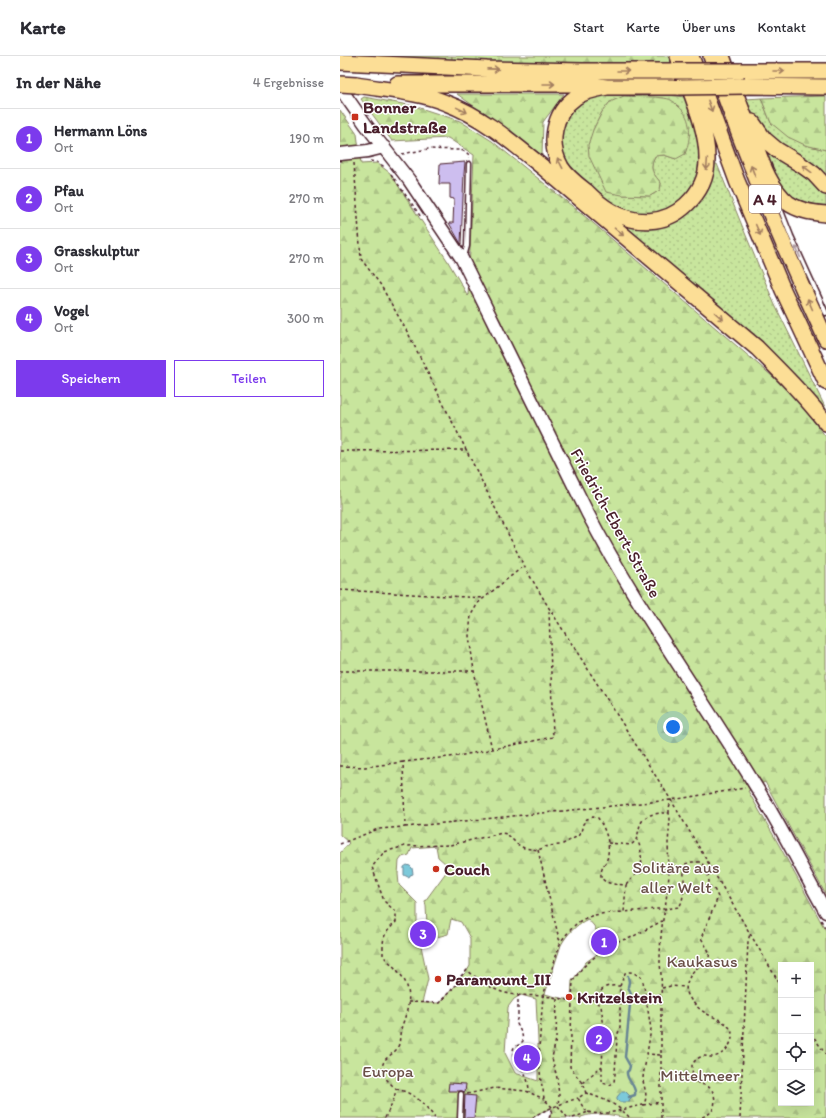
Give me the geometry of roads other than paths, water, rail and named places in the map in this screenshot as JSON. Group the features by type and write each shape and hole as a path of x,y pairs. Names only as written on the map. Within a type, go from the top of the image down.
{"highway":[{"path":"607,87 585,92 568,103 563,110 557,122 554,133 556,156 561,167 572,179 609,210 628,219 646,222 674,214 683,208 696,195 705,178 707,168 707,148 698,112 678,56"},
{"name":"A 4","path":"691,56 738,181 783,290 826,382"},
{"name":"A 4","path":"711,56 759,186 784,247 826,339"},
{"path":"722,56 765,170 778,192 790,204 800,209 826,214"},
{"path":"726,56 749,117 764,139 777,150 805,167 826,187"},
{"path":"341,62 487,69 582,71 826,71"},
{"path":"340,84 571,84 607,87 826,86"},
{"path":"356,85 413,94 446,102 473,116 512,142 757,348 801,392 826,423"},
{"path":"698,112 738,181"}],"main road":[{"name":"Friedrich-Ebert-Straße","path":"340,88 366,125 409,180 462,259 606,548 640,605 756,785 791,846 826,912"},
{"path":"340,154 368,151 384,147"}],"lane":[{"path":"462,259 465,256 466,246 469,164"},
{"path":"765,170 791,236 826,314"},
{"path":"460,1118 461,1094"}],"water":[{"path":"407,865 412,868 413,874 408,877 404,875 404,867"},
{"path":"622,1091 625,1091 630,1096 633,1096 629,1100 630,1102 619,1102 617,1100 617,1097"}],"waterway":[{"path":"628,976 628,987 631,994 625,1057 630,1066 627,1075 635,1092 635,1095 629,1097"}],"place":[{"name":"Bonner Landstraße","path":"355,117"},
{"name":"Couch","path":"436,869"},
{"name":"Grasskulptur","path":"423,934"},
{"name":"Hermann Löns","path":"604,942"},
{"name":"Paramount_III","path":"438,979"},
{"name":"Kritzelstein","path":"569,997"},
{"name":"Pfau","path":"599,1039"},
{"name":"Vogel","path":"527,1058"}],"park label":[{"name":"Solitäre aus aller Welt","path":"676,877"},
{"name":"Kaukasus","path":"702,961"},
{"name":"Europa","path":"388,1071"},
{"name":"Mittelmeer","path":"700,1075"}]}
